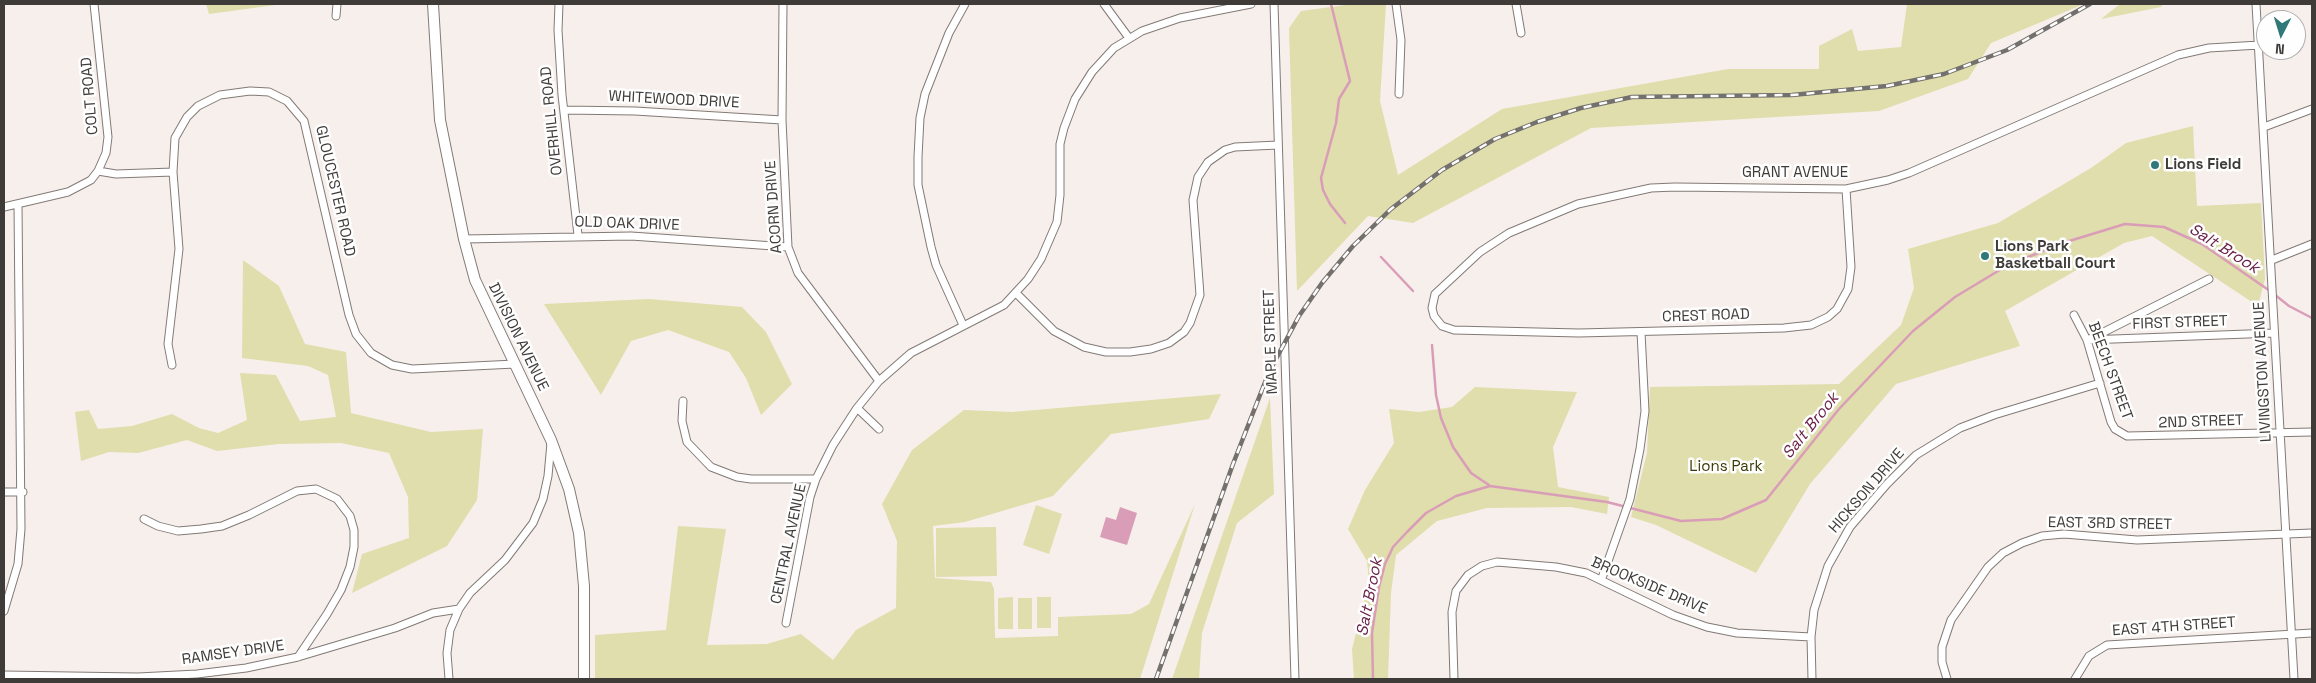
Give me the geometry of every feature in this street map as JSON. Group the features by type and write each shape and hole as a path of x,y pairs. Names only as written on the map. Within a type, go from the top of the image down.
{"street":[{"name":"COLT ROAD","path":"94,4 108,137 106,153 98,171"},
{"path":"336,16 337,4"},
{"name":"DIVISION AVENUE","path":"433,4 440,120 464,239 475,280 551,440 569,489 579,534 584,586 584,679"},
{"name":"OVERHILL ROAD","path":"559,4 558,30 564,110 578,235"},
{"name":"ACORN DRIVE","path":"782,4 782,120 788,247 798,273 879,381"},
{"path":"963,325 943,283 931,247 919,194 918,158 920,118 925,94 949,32 965,4"},
{"path":"1104,4 1129,38"},
{"name":"CENTRAL AVENUE","path":"786,623 807,513 816,479 833,445 856,408 879,381 911,353 963,325 986,316 1004,305 1016,293 1041,260 1057,222 1060,196 1060,144 1075,99 1102,59 1129,38 1171,21 1251,4"},
{"name":"MAPLE STREET","path":"1274,4 1295,679"},
{"path":"1396,4 1401,40 1399,94"},
{"path":"1516,4 1522,33"},
{"name":"GRANT AVENUE","path":"1447,328 1442,326 1434,316 1432,301 1438,290 1452,275 1509,232 1578,204 1629,191 1675,187 1846,189 1909,174 2178,55 2209,48 2256,45"},
{"name":"LIVINGSTON AVENUE","path":"2259,60 2272,260 2274,333 2294,679"},
{"name":"GLOUCESTER ROAD","path":"172,365 168,337 179,248 173,172 176,138 187,117 198,106 220,96 241,91 269,92 288,101 304,121 349,315 356,334 363,344 381,360 402,367 515,364"},
{"path":"2264,127 2312,109"},
{"name":"WHITEWOOD DRIVE","path":"564,110 635,111 782,120"},
{"path":"1016,293 1054,331 1084,347 1106,352 1130,352 1151,350 1169,343 1184,332 1190,324 1200,295 1193,200 1198,177 1208,162 1225,150 1235,147 1278,145"},
{"path":"4,207 68,192 92,180 98,171 116,174 173,172"},
{"name":"CREST ROAD","path":"1447,328 1579,333 1798,327 1811,325 1828,317 1843,299 1850,278 1846,189"},
{"path":"4,611 18,564 23,492 18,204"},
{"name":"OLD OAK DRIVE","path":"464,239 578,235 631,236 788,247"},
{"path":"2272,260 2312,244"},
{"path":"2087,340 2209,279"},
{"name":"BEECH STREET","path":"2074,314 2087,340 2111,422 2122,434"},
{"path":"1602,578 1630,499 1640,449 1645,411 1641,332"},
{"name":"FIRST STREET","path":"2087,340 2274,333"},
{"name":"HICKSON DRIVE","path":"1812,679 1811,637 1820,588 1838,546 1850,527 1916,454 1960,428 1994,415 2100,383"},
{"path":"683,401 682,421 687,442 711,467 723,473 744,478 816,479"},
{"path":"856,408 879,429"},
{"name":"2ND STREET","path":"2122,434 2135,438 2312,432"},
{"path":"450,679 448,646 450,630 459,609 470,592 505,560 533,523 543,499 548,476 551,440"},
{"path":"144,519 158,526 178,531 201,529 222,526 297,491 316,489 337,499 350,516 354,530 354,547 350,567 341,590 298,657"},
{"path":"4,492 23,492"},
{"name":"EAST 3RD STREET","path":"1947,679 1942,654 1945,633 1951,620 1978,579 1995,560 2012,547 2032,539 2053,534 2137,540 2312,533"},
{"name":"BROOKSIDE DRIVE","path":"1454,679 1453,601 1461,582 1477,569 1497,562 1529,564 1586,572 1602,578 1673,615 1707,627 1737,633 1811,637"},
{"name":"RAMSEY DRIVE","path":"4,675 138,677 197,674 246,668 298,657 395,628 433,612 459,609"},
{"name":"EAST 4TH STREET","path":"2075,679 2089,656 2107,645 2312,633"}],"green space":[{"path":"206,4 283,4 209,14"},
{"path":"1353,4 1386,4 1380,101 1398,175 1502,109 1728,69 1819,69 1819,46 1852,29 1858,51 1901,47 1907,4 2084,4 1991,43 1968,79 1879,111 1591,128 1413,223 1368,216 1297,291 1289,28 1301,11"},
{"path":"2120,4 2163,4 2161,7 2101,19"},
{"name":"Lions Park","path":"2193,126 2197,206 2261,203 2265,279 2258,306 2152,236 2124,243 2005,311 2020,346 1896,384 1810,484 1756,573 1656,525 1631,517 1647,453 1650,387 1839,384 1901,325 1914,288 1908,249 1998,223 2091,168 2126,143"},
{"path":"243,260 279,286 305,344 346,352 351,413 431,432 483,429 477,500 447,546 352,593 362,554 409,538 408,497 389,453 341,443 279,444 217,451 187,440 138,453 109,452 81,461 75,412 89,410 98,429 132,426 172,414 199,428 218,433 247,420 240,373 276,375 300,421 336,417 328,375 308,366 242,358"},
{"path":"649,299 742,307 766,332 792,384 761,415 746,378 729,352 668,330 631,341 601,395 544,304"},
{"path":"1475,387 1577,392 1553,447 1558,487 1609,497 1607,514 1571,507 1487,508 1437,521 1396,555 1391,593 1388,679 1354,679 1352,649 1369,581 1367,561 1348,529 1365,490 1394,443 1389,409 1419,412 1452,407"},
{"path":"1221,394 1209,419 1111,434 1053,496 965,522 933,526 935,578 991,582 994,589 995,638 1058,636 1058,617 1131,614 1149,604 1195,504 1140,679 595,679 595,635 666,630 678,526 726,529 707,645 767,644 801,634 833,660 856,630 896,608 897,541 882,504 912,450 964,410 1012,412"},
{"path":"1270,398 1274,494 1237,523 1202,633 1199,679 1172,679"},
{"path":"1036,505 1062,514 1049,554 1023,545"},
{"path":"996,527 997,576 936,577 936,528"},
{"path":"1013,597 1013,629 998,629 998,598"},
{"path":"1037,597 1051,597 1051,628 1037,628"},
{"path":"1018,598 1032,598 1032,629 1018,629"}],"shaded area":[{"path":"1120,507 1137,513 1127,545 1100,537 1106,517 1116,520"}],"waterway":[{"path":"1331,4 1350,81 1339,99 1336,123 1321,178 1323,190 1330,204 1345,223"},
{"name":"Salt Brook","path":"1373,679 1372,633 1379,587 1385,564 1393,547 1426,513 1456,496 1490,486 1607,502 1681,521 1722,519 1766,500 1839,409 1913,331 1955,297 2008,265 2066,242 2125,224 2164,227 2202,244 2270,291"},
{"path":"1381,257 1413,291"},
{"name":"Salt Brook","path":"2274,294 2289,306 2312,318"},
{"path":"1432,345 1436,395 1441,418 1453,447 1471,473 1489,485"}],"railway":[{"path":"1156,679 1233,464 1269,372 1299,316 1322,283 1353,246 1391,209 1442,170 1495,139 1537,122 1581,108 1632,97 1792,95 1887,86 1944,74 2007,50 2090,4"}],"place":[{"name":"Lions Field","path":"2155,165"},
{"name":"Lions Park Basketball Court","path":"1985,256"}]}
